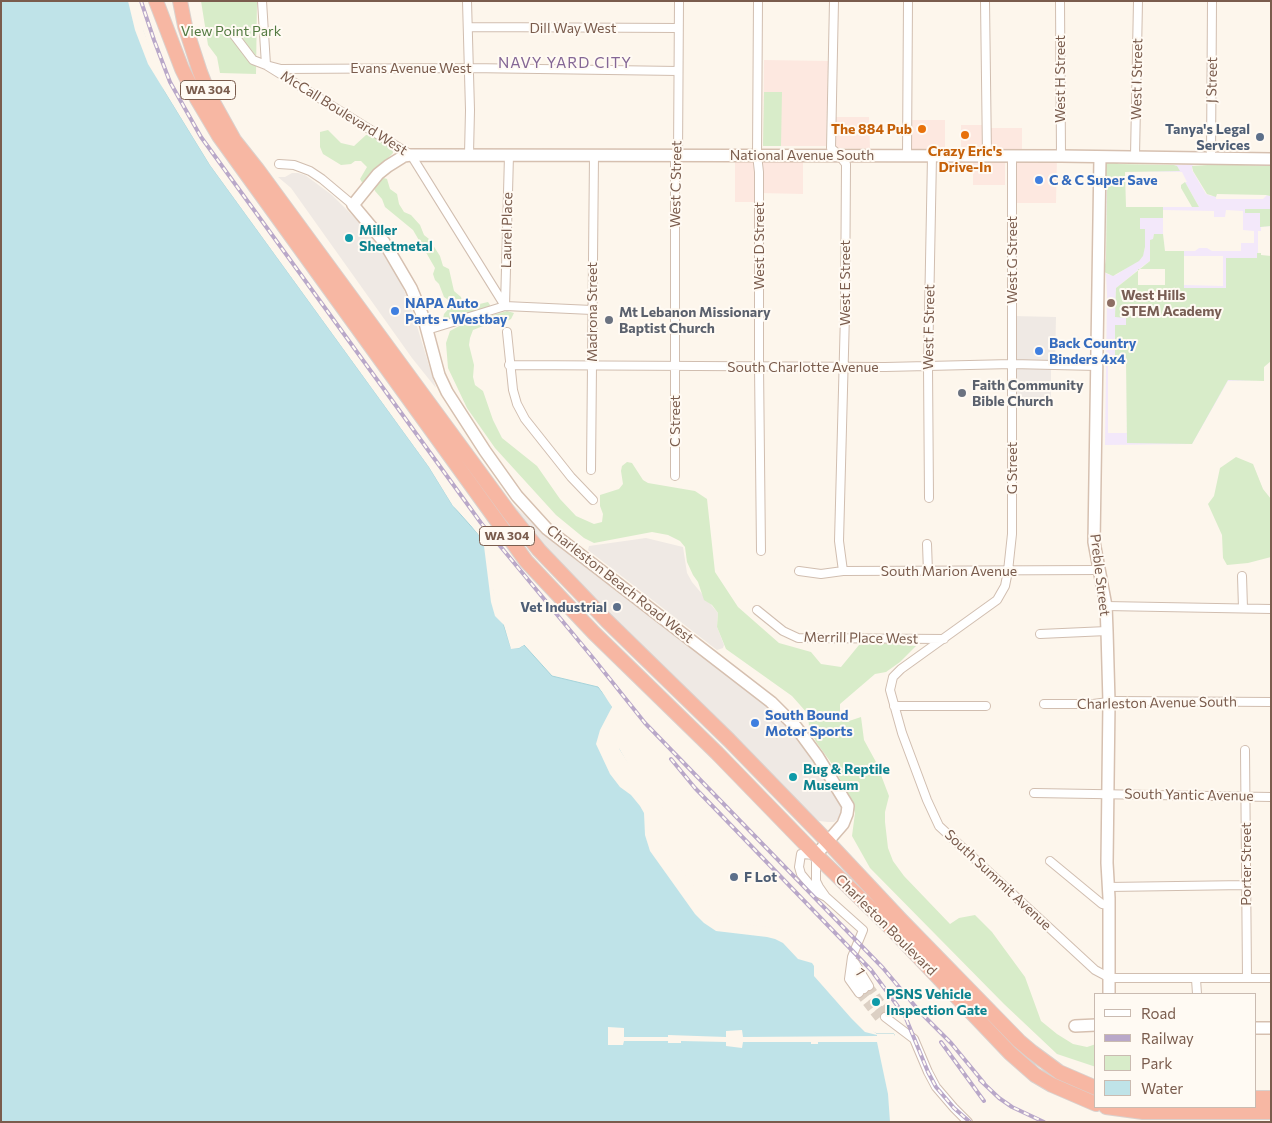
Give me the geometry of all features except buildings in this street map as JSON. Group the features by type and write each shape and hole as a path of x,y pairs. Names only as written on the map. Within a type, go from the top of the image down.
{"highway":[{"path":"156,1 169,37 197,99 219,136 252,173"},
{"name":"WA 304","path":"180,1 192,50 209,95 252,173 526,561 594,633 717,753 816,854"},
{"name":"WA 304","path":"188,1 197,47 205,69 252,173 510,514 539,550 607,621 729,740 827,841"},
{"name":"Charleston Boulevard","path":"827,841 908,927 1032,1052 1059,1072 1094,1087"},
{"name":"Charleston Boulevard","path":"816,854 894,931 1010,1053 1036,1075 1052,1085 1094,1103"},
{"path":"1257,1098 1271,1098"},
{"path":"1114,1108 1144,1112 1271,1112"}],"main road":[{"name":"National Avenue South","path":"353,205 378,174 404,156 412,155 1136,156 1271,159"},
{"name":"Preble Street","path":"1100,156 1094,542 1106,606 1107,632 1109,702 1107,863 1109,993"},
{"name":"Charleston Beach Road West","path":"353,205 376,231 396,259 416,298 439,374 447,392 497,469 531,512 547,529 757,690 796,727 818,757 848,806 843,824 816,854"},
{"path":"1075,1026 1094,1026"},
{"path":"1257,1028 1271,1028"}],"street":[{"path":"262,1 266,65"},
{"path":"467,1 470,110 469,154"},
{"name":"West C Street","path":"674,366 675,162 678,155 677,28 679,1"},
{"name":"West D Street","path":"758,1 757,155 759,172 761,551"},
{"name":"West E Street","path":"834,1 831,148 846,164 844,366 839,541 843,572"},
{"path":"907,156 908,1"},
{"path":"985,1 987,156"},
{"name":"West H Street","path":"1060,1 1060,156"},
{"name":"West I Street","path":"1136,156 1138,1"},
{"name":"J Street","path":"1211,158 1212,1"},
{"name":"Dill Way West","path":"468,27 677,28"},
{"name":"McCall Boulevard West","path":"234,35 253,60 266,65 412,155 505,306"},
{"name":"Evans Avenue West","path":"266,65 281,69 469,68 678,71"},
{"name":"Laurel Place","path":"505,306 509,155"},
{"name":"Madrona Street","path":"591,470 594,155"},
{"name":"West F Street","path":"929,498 928,367 932,156"},
{"name":"West G Street","path":"1012,156 1012,364"},
{"name":"Charleston Beach Road West","path":"279,164 294,165 310,171 353,205"},
{"path":"427,330 505,306 592,310"},
{"path":"507,332 513,390 525,420 571,477 593,500"},
{"name":"South Charlotte Avenue","path":"510,365 928,367 1012,364 1097,366"},
{"name":"G Street","path":"1008,571 1012,534 1012,364"},
{"name":"C Street","path":"674,366 675,476"},
{"path":"927,544 928,572"},
{"name":"South Marion Avenue","path":"799,571 821,574 843,572 1099,570"},
{"name":"South Summit Avenue","path":"1008,571 1005,586 997,600 893,677 890,690 894,706 902,733 938,826 1095,970 1110,978"},
{"path":"1242,576 1243,608"},
{"path":"1106,606 1271,609"},
{"name":"Merrill Place West","path":"757,610 783,631 798,638 944,639"},
{"path":"1040,634 1107,632"},
{"name":"Charleston Avenue South","path":"1044,704 1093,704 1116,701 1271,702"},
{"path":"894,706 986,706"},
{"name":"Porter Street","path":"1245,750 1247,978"},
{"name":"South Yantic Avenue","path":"1034,793 1271,796"},
{"path":"826,897 816,881 816,854 801,854 799,867 801,874 816,892 826,897 863,930 852,957"},
{"path":"1050,861 1102,904 1109,905"},
{"path":"1108,887 1246,885"},
{"name":"1","path":"852,957 858,971 864,989 849,979 852,957"},
{"path":"1110,978 1271,978"},
{"path":"1196,979 1197,993"},
{"path":"898,1026 885,1017 914,1039 936,1087 968,1122"}],"shaded area":[{"path":"764,60 828,61 826,146 763,146"},
{"path":"835,117 869,117 870,149 835,148"},
{"path":"911,120 945,120 945,151 910,151"},
{"path":"961,125 985,125 985,154 961,154"},
{"path":"990,128 1022,128 1022,155 990,155"},
{"path":"756,155 759,202 735,202 735,156"},
{"path":"758,156 803,156 803,194 760,193"},
{"path":"1013,157 1057,157 1056,203 1016,203 1010,194"},
{"path":"973,158 1005,158 1005,185 973,185"},
{"path":"1107,162 1104,168 1107,178 1106,258 1106,178 1103,165"},
{"path":"1215,162 1207,165 1193,165 1192,170 1206,194 1216,196 1216,199 1263,199 1271,193 1271,209 1245,209 1245,213 1260,213 1260,226 1271,227 1261,227 1261,231 1258,231 1258,253 1257,258 1253,258 1253,274 1235,274 1234,258 1227,258 1226,288 1184,288 1184,285 1223,286 1223,256 1184,256 1184,251 1207,248 1212,251 1241,251 1241,243 1254,243 1254,231 1243,230 1243,211 1226,210 1225,217 1214,217 1214,211 1163,210 1163,207 1199,207 1185,182 1187,182 1182,172 1125,172 1179,171 1175,165"},
{"path":"292,173 305,175 332,195 359,222 382,252 401,283 412,310 436,388 412,358 291,188 278,177 285,177"},
{"path":"1140,218 1163,218 1163,234 1154,234 1153,240 1150,240 1150,261 1116,288 1115,317 1126,317 1126,325 1115,325 1115,359 1108,359 1108,433 1127,433 1127,443 1191,443 1228,380 1263,381 1228,381 1192,444 1105,445 1107,294 1106,275 1104,272 1104,264 1105,273 1116,275 1142,257 1145,247 1145,229 1140,229"},
{"path":"1013,316 1056,317 1055,364 1013,363"},
{"path":"1013,365 1051,366 1051,406 1013,406"},
{"path":"512,504 537,526 757,696 791,731 840,799 842,807 839,818 834,822 828,822 819,821 814,817 602,607 541,542"},
{"path":"646,538 683,547 687,573 692,582 718,613 717,627 724,645 723,648 717,650 588,550 589,546"}],"green space":[{"name":"View Point Park","path":"201,1 257,1 256,74 220,73 217,57 208,45"},
{"path":"764,92 782,92 781,146 763,146"},
{"path":"328,130 341,143 354,146 366,135 375,135 392,146 393,153 363,184 360,179 367,167 361,161 341,165 323,154 320,147 320,132"},
{"path":"1107,162 1174,165 1180,171 1125,172 1126,207 1163,207 1163,218 1140,218 1140,229 1145,229 1143,256 1139,261 1113,276 1104,272 1106,258 1107,178 1104,168"},
{"path":"1212,162 1271,166 1270,196 1217,194 1216,197 1207,194 1192,166 1207,165"},
{"path":"381,177 387,179 390,189 397,194 399,204 404,212 411,215 420,225 424,235 429,239 440,256 443,266 449,269 454,291 461,297 462,302 465,305 471,306 488,302 490,305 489,309 459,315 446,321 443,319 444,314 450,307 439,284 435,280 433,274 435,268 413,230 385,207 382,199 375,191 374,188"},
{"path":"1185,182 1199,207 1192,207 1181,188 1181,185"},
{"path":"1245,209 1271,209 1271,226 1260,227 1260,213 1245,213"},
{"path":"1154,234 1163,234 1165,251 1184,251 1184,288 1226,288 1226,258 1257,258 1257,253 1271,256 1271,361 1264,367 1264,381 1228,380 1192,444 1127,443 1126,360 1115,359 1115,325 1126,325 1126,318 1115,317 1116,288 1138,271 1138,285 1165,285 1165,269 1140,269 1150,261 1150,240 1153,239"},
{"path":"507,311 514,313 511,319 503,323 488,324 473,330 469,345 474,365 473,377 475,385 483,391 493,420 502,438 537,466 560,499 576,516 594,524 602,522 603,514 600,506 600,495 619,489 623,484 622,466 627,462 632,463 643,480 648,483 695,491 707,499 715,572 738,607 779,643 811,652 821,664 841,667 859,645 878,643 916,646 900,662 886,672 875,674 840,704 840,720 846,722 861,717 864,740 876,762 889,796 885,812 885,822 888,848 893,861 904,876 950,924 959,918 975,915 992,932 1025,977 1041,1021 1073,1044 1087,1047 1094,1045 1094,1066 1057,1054 1004,1004 870,868 852,836 855,813 851,800 832,764 816,742 809,727 808,714 792,696 726,649 717,627 718,613 712,605 704,600 698,582 687,562 685,547 680,541 668,535 652,532 594,543 584,538 556,515 495,448 467,408 448,368 446,343 450,331 465,323"},
{"path":"1236,457 1253,464 1263,489 1271,499 1271,557 1248,563 1227,565 1223,558 1222,535 1208,504 1214,496 1220,468"}],"water":[{"path":"1,1 132,1 164,90 210,165 429,467 453,506 486,543 489,578 511,648 519,648 524,645 552,676 598,687 610,702 612,707 609,728 612,737 641,787 655,841 720,923 796,940 867,1029 877,1034 894,1034 906,1122 1,1122"}],"pier":[{"path":"128,1 135,1 144,32 166,89 212,164 431,466 455,505 489,542 485,543 464,516 453,506 429,467 210,165 148,64 135,30"},
{"path":"488,545 494,591 507,624 513,646 525,643 519,648 511,649 504,625 495,616 491,602 484,546"},
{"path":"597,684 612,700 614,706 612,727 620,750 643,786 665,810 658,841 722,921 782,929 797,938 831,972 868,1027 877,1034 894,1034 897,1036 898,1041 896,1043 901,1053 908,1084 908,1122 890,1122 888,1094 877,1042 818,1042 818,1044 811,1044 811,1042 743,1042 742,1048 726,1046 726,1042 681,1041 681,1043 668,1043 668,1041 624,1041 623,1045 608,1045 608,1027 624,1028 624,1037 668,1037 668,1035 726,1037 726,1031 742,1030 743,1037 877,1035 865,1032 814,976 814,966 812,963 798,959 783,943 767,937 716,931 695,914 650,851 645,835 644,813 631,795 620,787 610,774 596,744 600,730 612,707"}],"tunnel":[{"path":"869,986 889,1013"},
{"path":"864,989 885,1017"},
{"path":"859,993 880,1020"}],"railway":[{"path":"141,1 170,82 201,137 481,523 645,723 883,968 920,1012 951,1043 984,1083"},
{"path":"671,759 695,788 871,970 905,1016 936,1087 954,1108 970,1122"},
{"path":"941,1042 984,1101"},
{"path":"980,1080 999,1098 1012,1107 1044,1122"}],"place":[{"name":"The 884 Pub","path":"922,129"},
{"name":"Crazy Eric's Drive-In","path":"965,135"},
{"name":"Tanya's Legal Services","path":"1260,137"},
{"name":"C & C Super Save","path":"1039,180"},
{"name":"Miller Sheetmetal","path":"349,238"},
{"name":"West Hills STEM Academy","path":"1111,303"},
{"name":"NAPA Auto Parts - Westbay","path":"395,311"},
{"name":"Mt Lebanon Missionary Baptist Church","path":"609,320"},
{"name":"Back Country Binders 4x4","path":"1039,351"},
{"name":"Faith Community Bible Church","path":"962,393"},
{"name":"Vet Industrial","path":"617,607"},
{"name":"South Bound Motor Sports","path":"755,723"},
{"name":"Bug & Reptile Museum","path":"793,777"},
{"name":"F Lot","path":"734,877"},
{"name":"PSNS Vehicle Inspection Gate","path":"876,1002"}],"district":[{"name":"NAVY YARD CITY","path":"565,63"}]}
